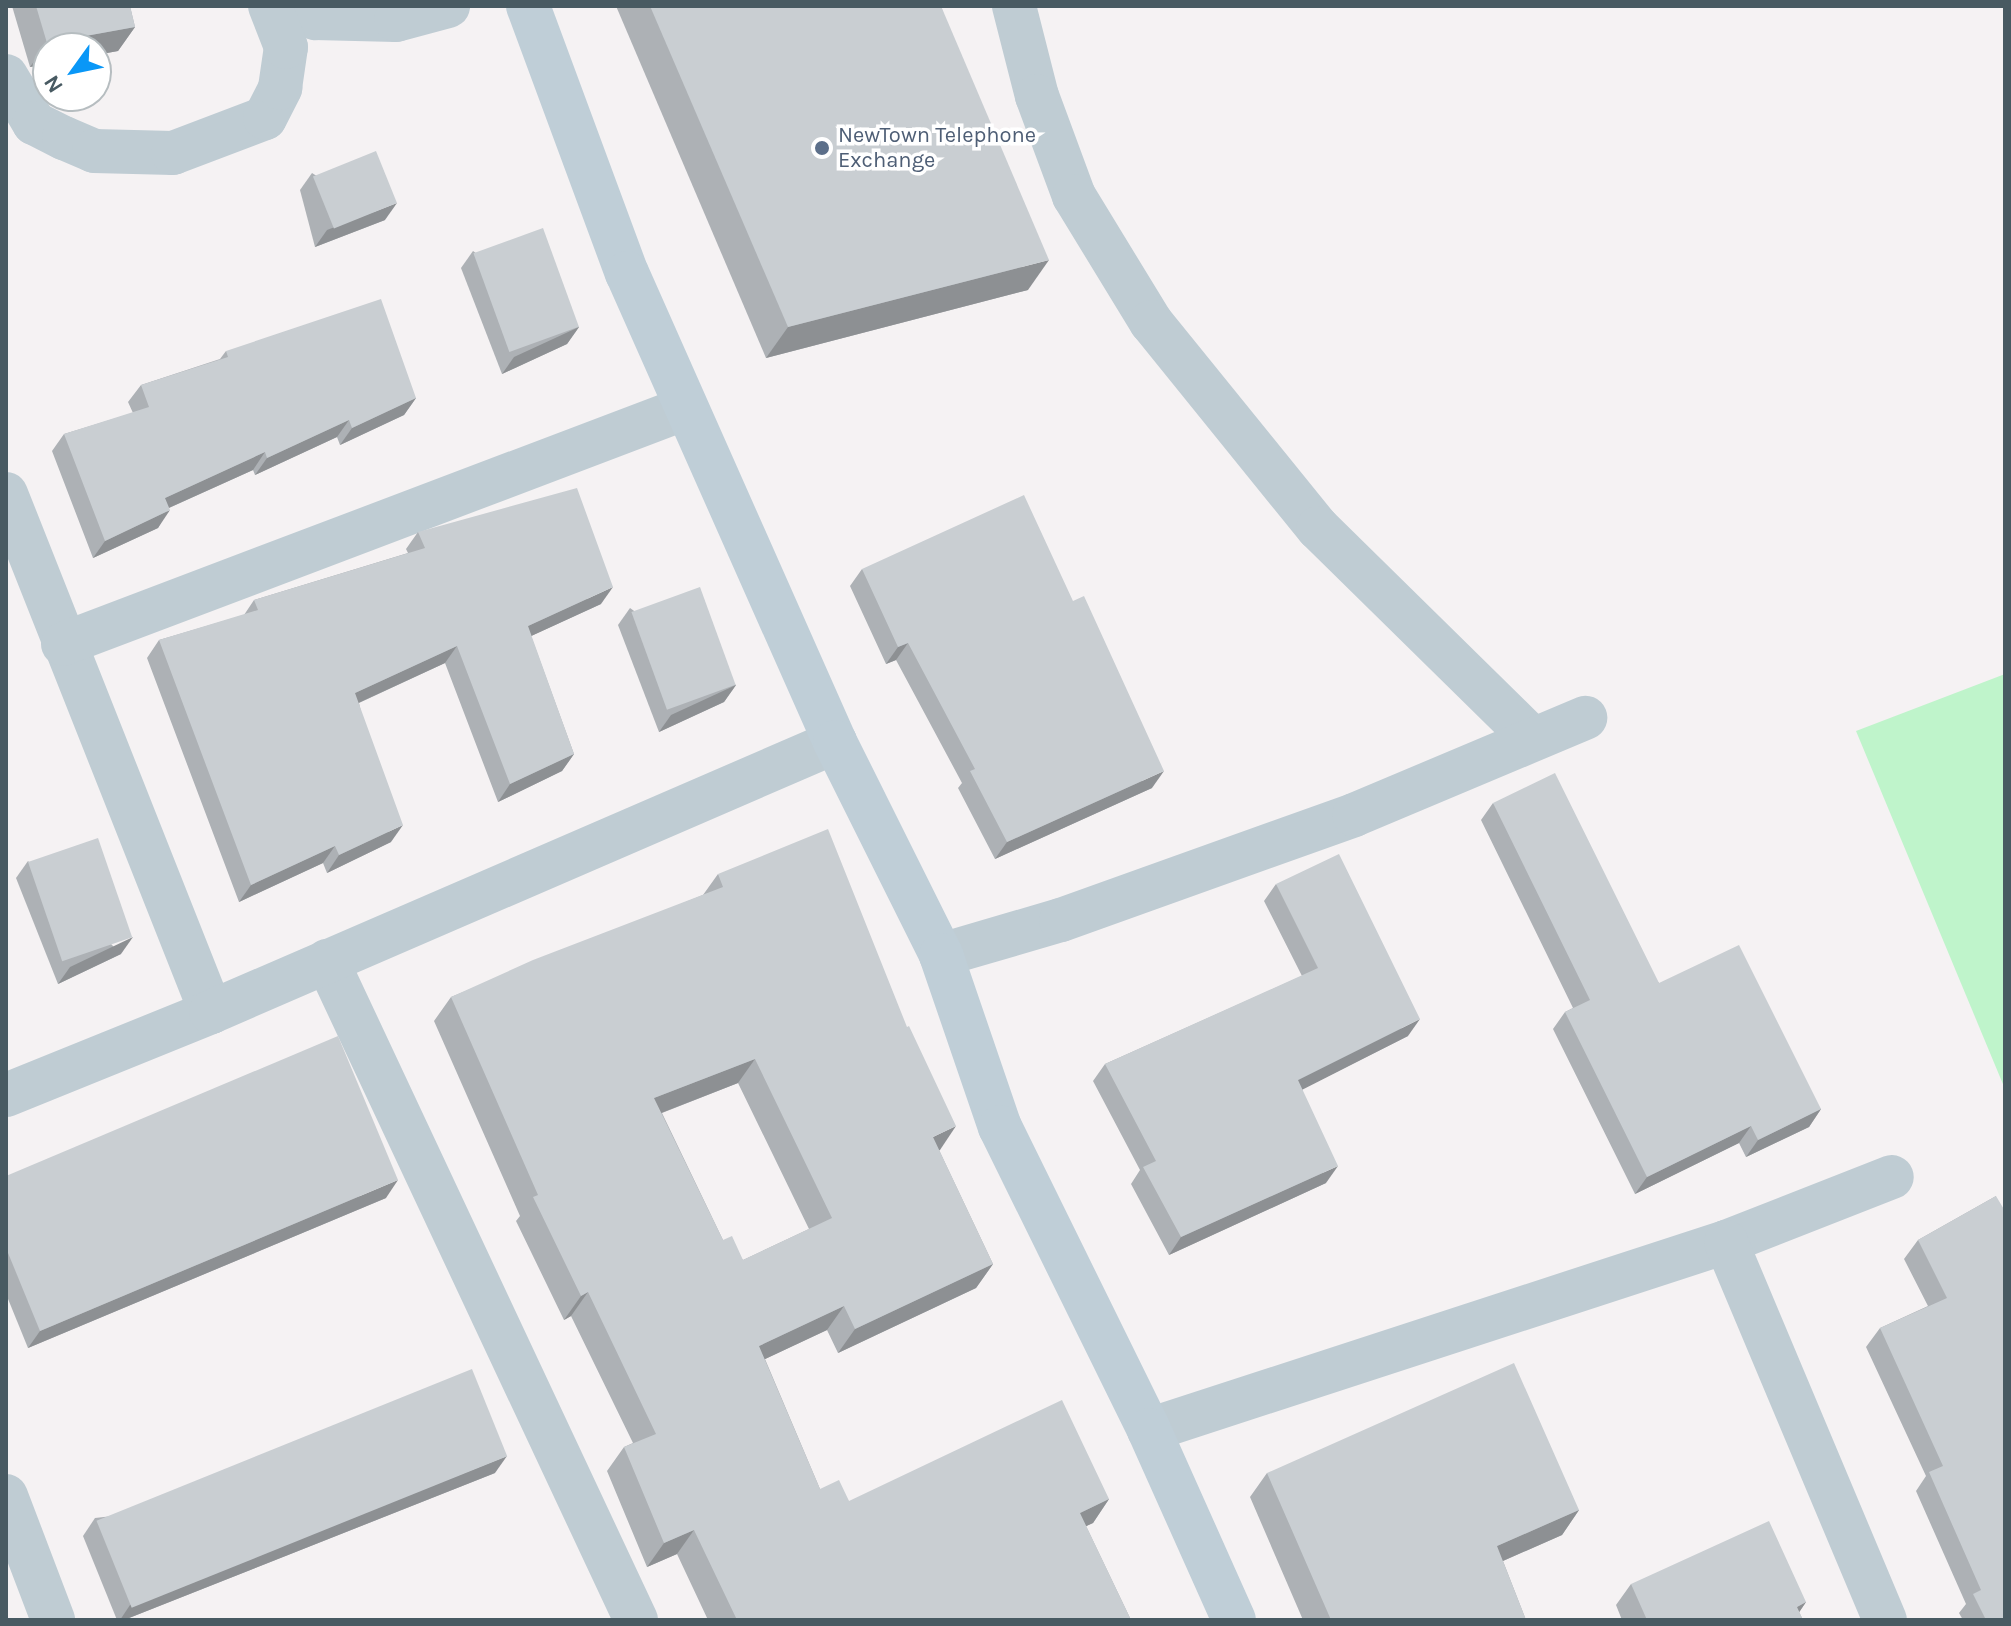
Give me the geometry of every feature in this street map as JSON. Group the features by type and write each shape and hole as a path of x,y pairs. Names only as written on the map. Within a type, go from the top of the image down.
{"street":[{"path":"6,76 34,123 64,138 94,151 173,153 265,118 280,88 286,47 270,6"},
{"path":"305,6 315,18 396,20 448,6"},
{"path":"528,6 627,273 835,742 941,955 1000,1127 1149,1430 1234,1620"},
{"path":"1014,6 1037,96 1074,196 1151,322 1318,528 1533,739"},
{"path":"63,644 686,408"},
{"path":"6,494 211,1012"},
{"path":"941,955 1088,910 1354,815 1585,718"},
{"path":"6,1095 211,1012 835,742"},
{"path":"327,961 636,1620"},
{"path":"1149,1430 1726,1242 1892,1177"},
{"path":"1726,1242 1885,1620"},
{"path":"6,1496 53,1620"}],"green space":[{"path":"2005,674 2005,1089 1856,731"}],"building":[{"path":"36,6 130,6 135,27 108,32 44,32"},
{"name":"NewTown Telephone Exchange","path":"650,6 941,6 1049,260 788,327"},
{"path":"376,151 397,203 334,228 313,176"},
{"path":"543,228 579,327 509,352 473,253"},
{"path":"381,299 416,398 352,428 349,420 267,458 265,452 165,498 170,510 105,541 64,434 149,407 141,385 228,357 226,351"},
{"path":"577,488 613,587 528,626 574,754 510,784 457,646 355,693 403,825 339,855 335,846 251,885 159,640 258,610 254,600 425,548 418,532"},
{"path":"1024,495 1073,601 1084,596 1164,771 1007,842 970,771 975,769 908,643 898,647 862,569"},
{"path":"700,587 736,685 667,710 631,612"},
{"path":"1555,773 1659,983 1739,945 1821,1109 1758,1140 1751,1126 1647,1177 1565,1012 1590,1000 1493,803"},
{"path":"828,829 907,1027 956,1126 933,1137 993,1264 855,1329 844,1306 759,1346 820,1489 839,1480 849,1501 1062,1400 1109,1499 1080,1513 1131,1620 737,1620 694,1530 664,1543 624,1447 656,1434 588,1292 581,1296 533,1197 538,1195 451,997 533,960 723,887 718,874","holes":["755,1059 832,1218 743,1260 732,1236 723,1240 654,1098"]},
{"path":"98,838 132,937 62,961 28,862"},
{"path":"1339,854 1420,1019 1298,1080 1338,1166 1181,1237 1143,1167 1156,1161 1105,1064 1318,968 1276,884"},
{"path":"338,1036 398,1180 40,1331 6,1248 6,1176"},
{"path":"1996,1196 2005,1211 2005,1620 1986,1620 1973,1594 1981,1590 1929,1472 1943,1466 1880,1328 1947,1298 1918,1240"},
{"path":"1514,1363 1579,1510 1497,1546 1526,1620 1331,1620 1267,1473"},
{"path":"472,1369 507,1456 132,1608 96,1521"},
{"path":"1769,1521 1806,1602 1797,1607 1803,1620 1647,1620 1631,1584"}],"place":[{"name":"NewTown Telephone Exchange","path":"822,148"}]}
